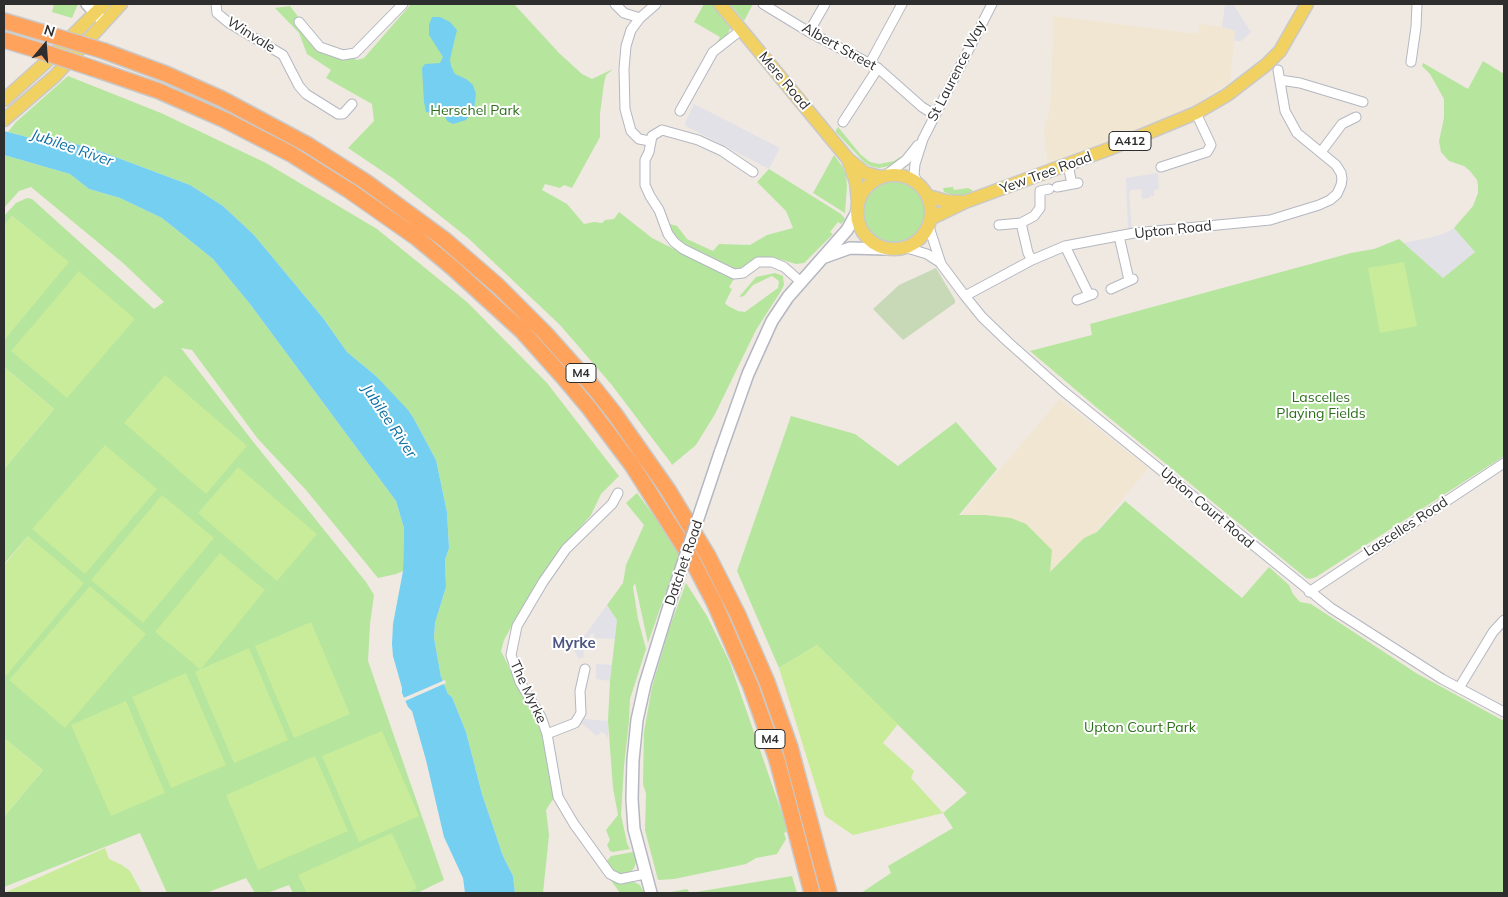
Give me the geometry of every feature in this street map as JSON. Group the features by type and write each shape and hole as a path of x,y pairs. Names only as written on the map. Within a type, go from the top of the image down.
{"highway":[{"name":"M4","path":"4,21 104,51 166,74 222,99 308,145 366,182 438,235 498,286 545,333 614,413 668,490 708,556 738,615 767,682 790,747 829,893"},
{"name":"M4","path":"4,40 159,91 225,120 291,154 350,191 417,238 522,331 564,378 632,465 691,558 714,602 748,678 777,760 812,893"}],"main road":[{"path":"4,100 18,90 101,9 121,4"},
{"name":"Mere Road","path":"720,4 848,159"},
{"name":"Yew Tree Road","path":"930,222 965,202 1068,165 1196,113 1226,95 1266,65 1280,51 1307,4"},
{"path":"7,118 55,76 101,9"},
{"path":"848,159 865,173 902,176 917,182 928,196 932,206 930,222 924,235 916,243 907,248 896,250 886,249 868,239 860,226 856,182 848,159"},
{"path":"857,207 867,186 884,176"},
{"name":"Yew Tree Road","path":"928,196 946,201 965,202"},
{"name":"Datchet Road","path":"651,893 637,846 633,816 632,782 634,745 645,684 673,593 739,397 767,333 780,309 847,230 857,207"},
{"name":"Datchet Road","path":"824,258 850,248 886,249"}],"street":[{"name":"Winvale","path":"216,4 218,13 229,23 283,55 299,86 306,94 338,114 343,114 352,104"},
{"path":"299,22 320,47 343,54 355,53 403,4"},
{"path":"615,4 624,13 640,18"},
{"path":"650,141 639,139 631,131 625,109 624,69 626,46 631,30 640,18 656,4"},
{"name":"Albert Street","path":"763,4 809,32 874,66 922,107 935,115"},
{"path":"809,32 825,4"},
{"path":"843,122 874,66 902,4"},
{"name":"St Laurence Way","path":"884,176 906,160 923,138 992,4"},
{"path":"1411,62 1417,4"},
{"path":"680,111 713,52 741,30"},
{"name":"Upton Road","path":"965,296 1032,260 1066,246 1119,236 1270,220 1330,200 1337,194 1342,179 1336,166 1298,133 1285,111 1279,75 1363,102"},
{"path":"1160,167 1207,152 1211,145 1196,113"},
{"path":"1321,152 1342,124 1356,117"},
{"path":"753,172 722,150 698,140 662,130 652,136 649,152 644,160 645,185 659,210 662,222 674,242 683,249 734,274 744,273 758,262 772,262 784,267 801,282"},
{"name":"St Laurence Way","path":"917,182 914,175 915,164 923,138"},
{"path":"999,225 1021,223 1034,216 1040,208 1040,192 1075,184 1068,165"},
{"name":"Upton Court Road","path":"930,222 941,264"},
{"path":"1021,223 1028,252 1032,260"},
{"path":"1110,289 1131,280 1119,236"},
{"path":"1066,246 1091,295 1078,300"},
{"name":"Upton Court Road","path":"907,248 927,254 941,264 982,317 1008,342 1062,390 1309,592 1371,635 1504,712"},
{"name":"Lascelles Road","path":"1309,592 1504,464"},
{"name":"The Myrke","path":"618,493 612,504 566,549 543,582 517,626 511,655 520,682 535,705 547,734 558,797 574,824 610,874 620,878 645,874"},
{"path":"1460,688 1493,632 1504,620"},
{"path":"547,734 575,724 581,713 580,691 584,669"}],"shaded area":[{"path":"1225,4 1233,4 1251,32 1241,41 1234,41 1235,31 1222,27"},
{"path":"1054,16 1198,34 1200,24 1235,31 1230,83 1205,97 1198,105 1159,123 1048,166 1044,132 1050,108"},
{"path":"694,104 780,148 769,169 686,126 685,123"},
{"path":"1158,173 1159,189 1154,190 1154,196 1142,199 1141,189 1129,192 1132,231 1128,231 1126,178"},
{"path":"1454,228 1476,252 1443,278 1403,243 1443,234"},
{"path":"1060,399 1148,468 1047,592 960,516"},
{"path":"607,605 617,620 615,639 594,638 594,633 591,634 583,646 584,657 579,659 574,650"},
{"path":"596,664 612,665 610,681 596,679"},
{"path":"583,715 585,719 608,721 608,738 602,731 597,736 580,722"}],"green space":[{"path":"54,4 78,4 72,18 52,12"},
{"name":"Herschel Park","path":"411,4 514,4 559,53 582,74 592,79 613,69 606,75 604,83 600,114 600,137 572,188 564,185 560,188 545,184 542,190 567,204 584,224 602,223 605,220 614,219 619,212 652,238 734,279 729,287 732,289 725,303 738,311 745,312 778,288 779,281 772,276 753,285 744,296 739,297 756,277 775,273 783,276 784,285 756,330 715,414 696,445 672,465 611,384 560,325 468,238 394,179 348,148 374,121 372,104 326,78 331,70 307,54 299,33 275,8 290,6 321,47 357,60 364,58"},
{"path":"704,4 713,4 731,27 727,35 729,37 713,50 720,37 694,22"},
{"path":"730,4 753,4 744,21"},
{"name":"Lascelles Playing Fields","path":"1483,61 1504,74 1504,456 1316,577 1306,578 1030,351 1092,335 1090,324 1351,253 1374,249 1399,239 1443,278 1475,252 1454,228 1473,206 1478,193 1478,186 1477,180 1470,171 1464,166 1449,161 1441,152 1439,141 1444,118 1444,99 1430,74 1422,66 1423,63 1468,89"},
{"path":"68,76 161,113 266,163 377,229 467,302 547,383 619,476 601,494 591,515 556,555 516,618 504,640 501,651 541,730 555,796 546,810 549,835 543,893 515,893 513,876 503,856 482,794 466,732 452,697 448,694 441,677 434,638 435,623 446,587 445,560 449,548 447,512 436,460 414,419 376,376 347,352 323,318 254,235 223,206 190,185 102,152 63,140 50,143 8,132 16,122"},
{"path":"838,127 861,155 870,162 879,164 904,157 889,166 879,168 870,166 836,132"},
{"path":"4,155 70,174 89,189 120,198 162,218 213,259 250,304 396,501 404,528 403,571 378,578 306,490 258,439 192,350 181,348 251,439 366,582 374,595 368,661 444,880 417,893 405,893 416,888 299,875 307,893 293,893 289,885 267,893 255,893 246,878 206,893 167,893 140,833 4,887 4,817 43,770 4,738 4,674 28,536 4,564 4,469 54,409 4,367 4,340 68,262 12,216 4,226 4,216 16,203 27,198 32,199 154,309 164,302 123,263 31,187 19,191 4,208"},
{"path":"834,155 846,175 845,213 813,193"},
{"path":"769,169 841,214 845,219 841,224 838,222 830,232 833,234 804,263 796,264 776,258 759,259 739,271 673,238 670,224 677,226 687,239 713,251 719,244 750,245 767,235 793,228 786,211 757,182"},
{"path":"888,181 900,181 917,190 924,201 926,213 924,225 917,236 900,245 888,245 876,240 867,231 862,219 862,207 867,195 876,186"},
{"path":"953,187 954,190 968,188 972,190 972,194 956,196 944,192 943,188"},
{"path":"12,216 69,262 4,340 4,226"},
{"path":"1404,262 1417,326 1380,333 1368,268"},
{"path":"936,268 955,303 903,340 873,309 899,285"},
{"path":"79,271 135,319 67,398 11,351"},
{"path":"4,367 54,409 4,469"},
{"path":"165,375 247,446 206,494 124,423"},
{"name":"Upton Court Park","path":"791,416 855,434 898,466 956,422 997,469 959,515 1011,518 1026,524 1052,550 1050,572 1084,538 1097,532 1125,501 1242,598 1269,567 1289,585 1293,594 1300,602 1311,604 1416,673 1504,721 1504,893 861,893 891,873 888,866 953,828 943,813 967,793 817,645 779,668 737,571"},
{"path":"105,445 157,489 85,574 32,529"},
{"path":"238,467 317,534 277,581 198,513"},
{"path":"637,493 679,555 648,643 635,583 633,587 638,619 646,649 630,699 624,766 621,815 630,849 613,852 610,851 607,845 610,840 606,830 618,815 613,788 608,721 610,681 617,620 607,605 623,583 626,565 644,525 626,503"},
{"path":"162,495 214,538 143,623 91,580"},
{"path":"28,536 84,583 6,676 4,674 4,565"},
{"path":"220,553 265,590 201,669 249,648 288,740 234,763 195,672 200,669 155,632"},
{"path":"686,583 707,616 730,663 788,831 784,833 786,839 777,854 756,858 746,864 674,879 658,880 645,830 646,794 643,784 644,732 652,687 670,626"},
{"path":"90,586 146,634 65,728 9,680"},
{"path":"311,622 350,714 294,738 255,646"},
{"path":"817,645 898,724 883,743 914,771 911,778 943,813 853,835 825,816 779,668"},
{"path":"186,673 226,765 171,788 132,697"},
{"path":"126,701 165,793 111,816 71,725"},
{"path":"382,731 419,816 359,842 322,756"},
{"path":"4,738 43,770 4,817"},
{"path":"315,756 348,831 258,870 226,795"},
{"path":"392,833 417,888 405,893 307,893 298,875"},
{"path":"105,848 109,859 130,871 142,893 4,893"},
{"path":"633,852 636,862 629,874 621,875 614,872 606,862 611,856"},
{"path":"792,876 797,893 690,893"},
{"path":"610,879 634,882 640,885 644,893 620,893"},
{"path":"687,889 690,893 666,893"}],"water":[{"path":"432,17 440,17 450,22 457,30 450,59 451,66 455,74 473,85 476,94 474,109 466,120 453,124 447,121 444,114 439,110 433,113 426,112 424,102 422,68 425,64 440,63 443,57 429,35 429,25"},
{"name":"Jubilee River","path":"4,131 50,143 63,140 102,152 190,185 223,206 254,235 323,318 347,352 376,376 408,410 436,460 447,512 449,548 445,560 446,587 435,623 434,638 441,677 448,694 452,697 466,732 482,794 503,856 513,876 515,893 465,893 463,878 444,837 426,760 412,711 408,707 402,693 393,656 393,624 403,571 404,528 396,501 250,304 213,259 162,218 120,198 89,189 70,174 4,155"}],"pier":[{"path":"445,680 446,683 403,702 401,699"}],"district":[{"name":"Myrke","path":"574,643"}]}
